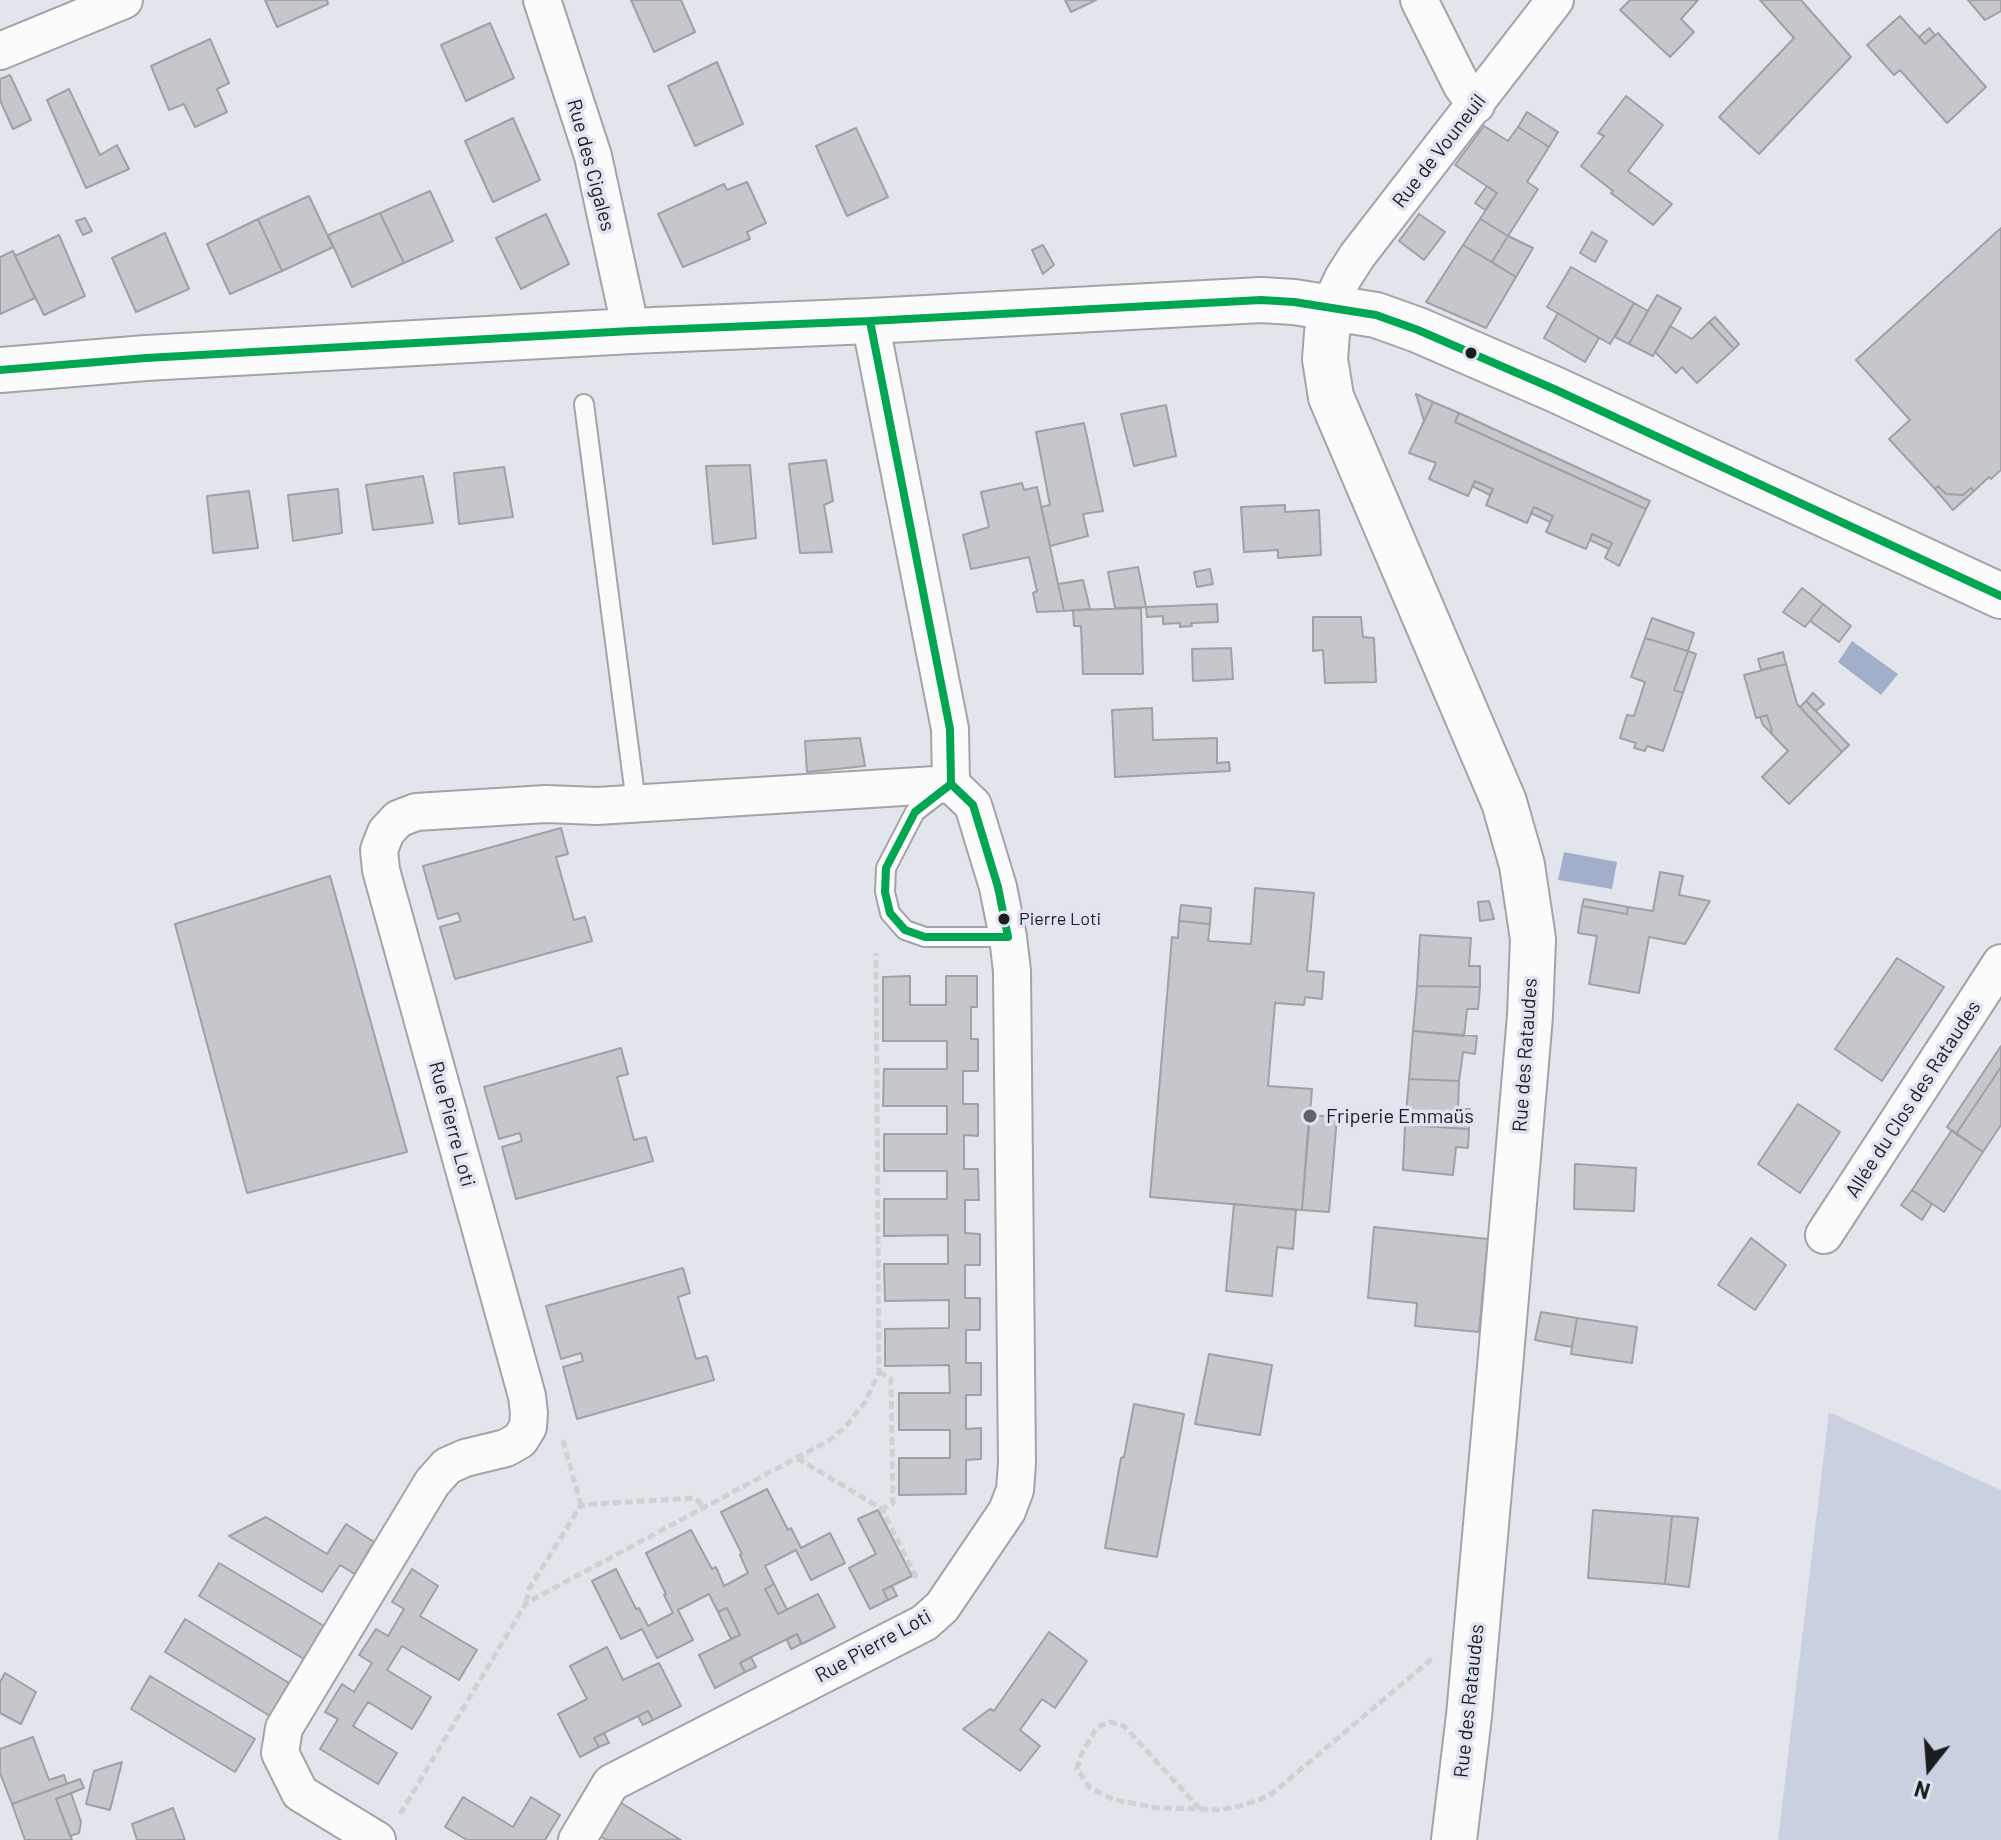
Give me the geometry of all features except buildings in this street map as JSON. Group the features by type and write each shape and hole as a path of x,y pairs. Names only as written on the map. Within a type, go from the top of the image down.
{"street":[{"path":"0,51 124,0"},
{"name":"Rue des Cigales","path":"542,0 593,156 631,331"},
{"path":"1419,0 1462,86 1476,105"},
{"name":"Rue de Vouneuil","path":"1332,307 1343,278 1357,256 1555,0"},
{"path":"0,370 146,358 631,331 1261,300 1332,307 1376,315 1418,330 1554,389 2001,596"},
{"name":"Rue des Rataudes","path":"1332,307 1325,359 1331,397 1504,802 1522,865 1533,939 1527,1046 1469,1716 1454,1840"},
{"path":"870,321 950,729 951,784"},
{"name":"Rue Pierre Loti","path":"528,1427 527,1396 381,870 379,850 386,832 398,819 416,812 546,804 597,806 951,784 973,805 998,887 1012,971 1015,1490 1007,1511 942,1607 924,1623 611,1783 577,1840"},
{"name":"Allée du Clos des Rataudes","path":"1824,1235 2001,963"},
{"path":"387,1830 300,1793 280,1753 284,1728 432,1483 447,1466 506,1448 520,1440 528,1427"}],"lane":[{"path":"584,404 636,803"},
{"path":"951,784 915,812 886,868 885,892 890,913 905,930 925,937 1008,937"}],"path":[{"path":"526,1603 830,1440 865,1402 879,1372 876,953"},
{"path":"879,1372 891,1379 893,1503 882,1509"},
{"path":"387,1830 526,1603 529,1589 581,1505 557,1419 528,1427"},
{"path":"797,1458 882,1509 934,1614"},
{"path":"581,1505 695,1498 705,1508"},
{"path":"1200,1809 1124,1726 1111,1722 1097,1727 1077,1769 1090,1788 1115,1800 1158,1808 1219,1810 1244,1805 1269,1796 1477,1621"}],"shaded area":[{"path":"1829,1412 2001,1490 2001,1840 1778,1840"}],"water":[{"path":"1852,641 1898,674 1881,695 1838,662"},
{"path":"1564,852 1617,862 1612,889 1558,880"}],"transit line":[{"path":"0,370 146,358 631,331 1261,300 1294,302 1376,315 1418,330 1554,389 2001,596"},
{"path":"870,321 950,729 951,784"},
{"path":"951,784 973,805 998,887 1008,937 925,937 905,930 890,913 885,892 886,868 915,812 951,784"}],"place":[{"name":"Pierre Loti","path":"1004,919"},
{"name":"Friperie Emmaüs","path":"1310,1116"}]}
